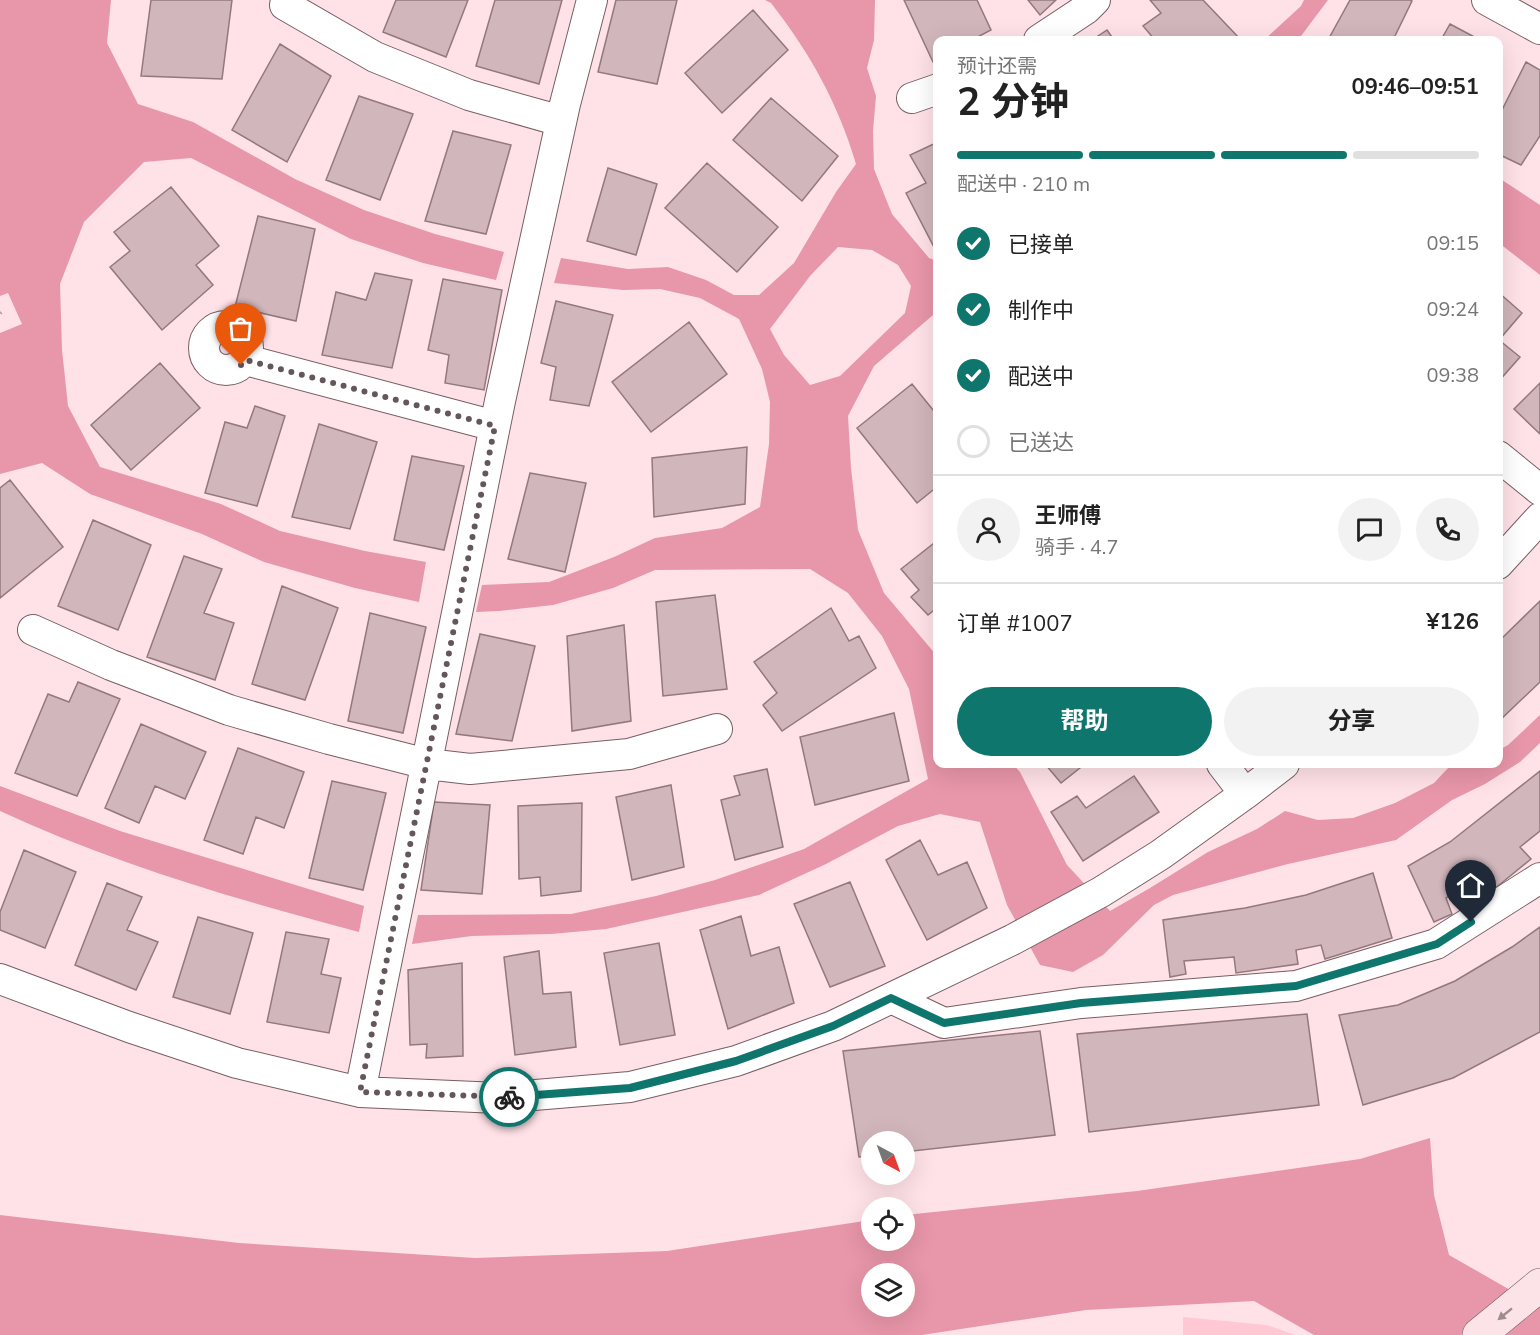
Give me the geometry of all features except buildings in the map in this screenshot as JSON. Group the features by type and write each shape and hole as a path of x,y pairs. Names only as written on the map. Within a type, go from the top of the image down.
{"main road":[{"path":"1479,1335 1536,1289"}],"street":[{"path":"360,1092 495,426 561,121 592,0"},
{"path":"1045,36 1086,9 1095,0"},
{"path":"1487,0 1540,29"},
{"path":"278,2 375,57 469,95 561,121"},
{"path":"246,360 495,426"},
{"path":"1503,460 1540,490"},
{"path":"1503,559 1540,518"},
{"path":"33,630 111,665 229,710 427,764 470,769 629,754 717,729"},
{"path":"1225,768 1245,794"},
{"path":"0,979 129,1027 237,1063 360,1092 499,1098 630,1088 736,1061 833,1026 1012,940 1101,892 1160,855 1279,768"},
{"path":"891,998 944,1023 1081,1003 1296,986 1437,944 1540,878"}],"shaded area":[{"path":"0,0 111,0 107,43 138,104 193,122 295,179 364,210 435,234 504,252 496,280 423,263 351,239 191,158 144,162 84,222 60,284 62,350 68,406 100,467 221,504 280,531 365,551 426,562 419,602 355,588 264,562 202,534 90,494 42,463 0,474 0,333 22,324 8,293 0,296"},
{"path":"765,0 875,0 874,40 867,68 876,96 873,131 874,169 892,214 929,258 933,260 933,315 874,366 848,416 858,530 884,593 933,651 933,768 1016,768 1067,865 1110,911 1208,852 1257,829 1285,811 1318,820 1353,818 1395,803 1434,783 1448,768 1503,768 1503,748 1540,715 1540,743 1520,762 1485,784 1452,800 1396,840 1288,864 1173,895 1154,905 1103,955 1073,972 1040,965 1007,905 980,822 940,814 898,826 826,864 759,895 606,929 551,934 472,936 412,944 418,915 571,914 656,896 715,880 804,849 928,779 909,689 882,636 848,593 810,569 655,570 613,588 553,605 476,612 482,585 549,582 614,557 655,538 722,528 760,507 769,444 770,402 762,369 739,319 700,298 660,289 623,290 554,283 561,258 628,269 668,267 706,280 734,295 759,295 794,263 836,192 856,164 841,120 821,79 771,3","holes":["838,247 872,250 898,265 911,286 905,313 840,376 810,385 784,355 770,329 810,276"]},
{"path":"1304,0 1328,0 1301,36 1268,36 1301,6"},
{"path":"1503,181 1540,205 1540,275 1503,246"},
{"path":"0,786 120,831 364,906 359,932 177,879 87,848 0,811"},
{"path":"1430,1138 1434,1195 1449,1255 1540,1307 1540,1335 1314,1335 1254,1301 1086,1310 922,1335 0,1335 0,1215 239,1243 475,1258 667,1251 861,1222 861,1251 915,1251 915,1214 1137,1191 1360,1159"},
{"path":"1183,1317 1267,1325 1295,1335 1183,1335"}],"way so far":[{"path":"241,365 246,360 495,426 360,1092 509,1097"}],"route":[{"path":"509,1097 630,1088 736,1061 833,1026 891,998 944,1023 1081,1003 1296,986 1437,944 1471,922"}]}
